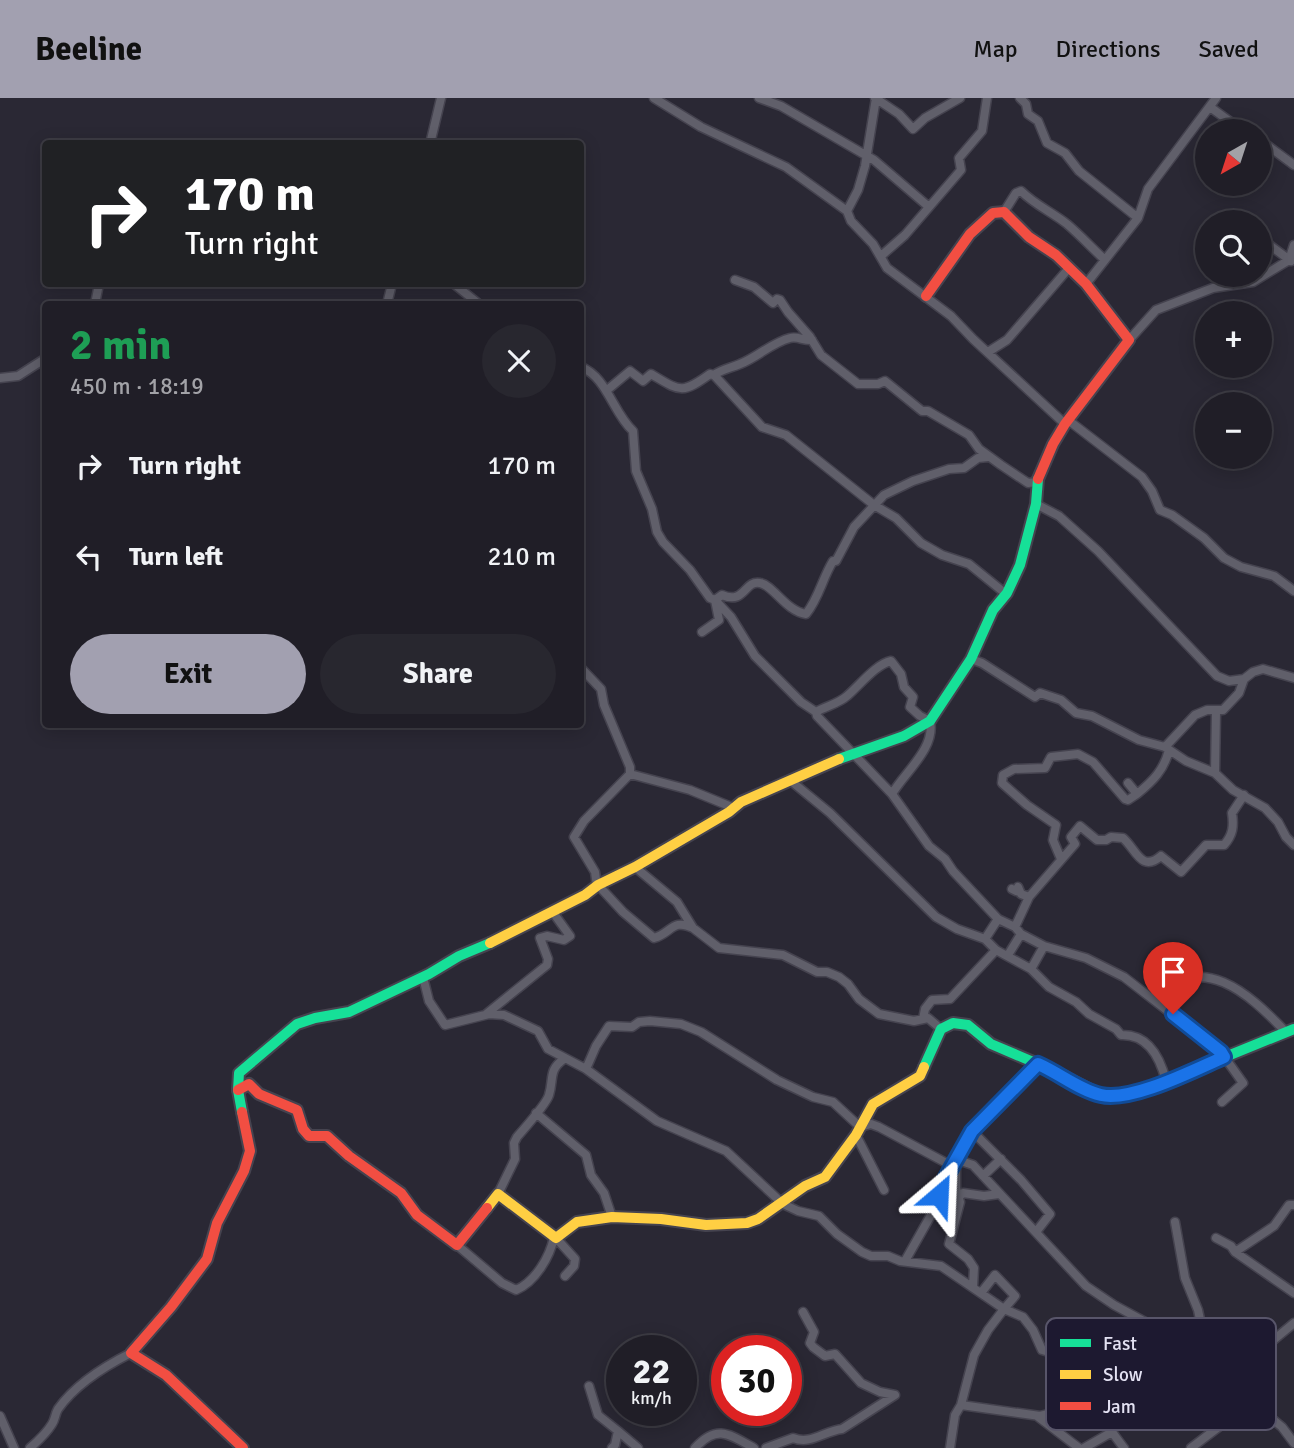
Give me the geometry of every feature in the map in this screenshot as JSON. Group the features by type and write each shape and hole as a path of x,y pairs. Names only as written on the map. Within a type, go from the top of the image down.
{"street":[{"path":"431,140 441,98"},
{"path":"654,98 701,127 786,167 847,211 851,221 873,244 887,268 963,326 988,352 1067,422 1142,477 1160,510 1172,515 1204,538 1224,558 1241,567 1274,576 1294,592"},
{"path":"760,98 781,106 885,167 929,207"},
{"path":"847,211 858,190 874,124 876,98"},
{"path":"876,98 899,114 912,129 956,100"},
{"path":"881,256 905,235 961,170 959,158 982,131 987,98"},
{"path":"1020,98 1026,104 1028,114 1038,121 1046,143 1065,153 1079,171 1138,218"},
{"path":"1086,284 1138,218 1148,189 1216,98"},
{"path":"1210,107 1226,119"},
{"path":"1272,149 1294,165"},
{"path":"1004,212 1016,193 1021,191 1040,208 1054,214 1069,226 1105,260"},
{"path":"926,296 970,234 993,213 1004,212"},
{"path":"1004,212 1029,237 1056,256 1086,284 1129,340"},
{"path":"1291,261 1294,245"},
{"path":"1272,247 1291,261"},
{"path":"30,1448 43,1437 58,1410 77,1389 131,1353 171,1307 207,1259 217,1223 244,1171 250,1151 238,1090 239,1073 242,1069 297,1024 349,1012 423,977 459,956 507,936 585,895 597,885 635,867 778,784 904,736 930,721 971,659 993,610 1006,594 1020,565 1036,504 1037,482 1054,444 1067,422 1129,340 1156,310 1213,288 1253,282 1291,261"},
{"path":"988,352 1007,340 1069,268"},
{"path":"735,280 754,286 773,303 777,299 780,300 821,355 858,384 878,384 885,381 922,411 928,411 969,435 988,457 1028,483 1037,482"},
{"path":"458,287 475,301"},
{"path":"606,391 630,371 642,381 651,374 677,389 689,387 710,374 714,375 741,364 769,346 789,338 812,340"},
{"path":"0,378 18,376 42,361"},
{"path":"584,368 606,391 622,422 633,431 636,471 652,509 657,532 710,598 715,600 742,631 755,656 801,702 817,712 817,716 892,794 929,846 945,859 998,919 1044,946 1086,958 1124,977 1221,1052 1243,1083 1241,1088 1222,1102"},
{"path":"714,375 762,427 786,435 874,505 896,518 921,543 942,555 969,564 1006,594"},
{"path":"715,600 722,595 736,598 752,584 759,582 765,584 798,613 806,614 815,603 825,574 833,561 836,561 853,527 874,505 896,488 941,471 964,468 978,457 988,457"},
{"path":"1036,504 1059,516 1098,551 1217,676 1229,681 1244,679 1263,669 1294,678"},
{"path":"702,632 719,620 715,600"},
{"path":"971,659 982,663 1035,697 1040,693 1053,696 1076,713 1092,716 1139,740 1167,748 1186,761 1215,773 1233,790 1265,808 1294,845"},
{"path":"817,712 847,697 870,674 891,661 901,674 904,687 913,697 910,707 930,721"},
{"path":"584,671 601,689 604,705 630,767 629,774 584,821 574,837 595,872 597,885 654,938 681,924 693,928 719,947 783,955 817,972 827,972 839,977 859,999 879,1014 914,1021 929,1018 941,1029"},
{"path":"1060,859 1053,840 1056,825 1002,783 1003,775 1014,769 1045,768 1051,757 1078,754 1094,762 1128,800 1158,774 1165,765 1167,748 1195,715 1207,710 1223,710 1239,693 1244,679"},
{"path":"1215,773 1216,712"},
{"path":"892,794 919,756 931,731 930,721"},
{"path":"629,774 690,790 734,808"},
{"path":"791,781 830,813 936,917 957,929 985,939 996,950 1031,969 1049,986 1116,1029 1121,1035 1134,1035 1144,1041 1162,1065 1166,1081"},
{"path":"1128,783 1137,794"},
{"path":"1008,955 1029,897 1045,881 1060,859 1072,849 1075,844 1071,837 1080,827 1097,840 1122,838 1142,859 1148,862 1161,856 1181,872 1206,845 1224,845 1230,838 1234,827 1232,813 1244,795"},
{"path":"635,867 677,902 693,928"},
{"path":"1012,889 1016,891 1018,887 1021,894 1029,897"},
{"path":"485,1015 547,965 548,959 540,938 547,936 564,940 570,936 552,911"},
{"path":"985,939 998,919"},
{"path":"1031,969 1044,946"},
{"path":"923,1019 925,1009 932,1000 950,999 996,950"},
{"path":"238,1090 249,1084 259,1094 297,1110 303,1129 309,1136 327,1136 349,1156 401,1193 417,1214 502,1283 516,1290 541,1266 551,1252 555,1238 577,1222 612,1217 661,1219 706,1225 747,1223 783,1204 805,1186 825,1177 858,1131 873,1104 920,1076 941,1029 953,1023 968,1025 992,1044 1103,1096 1132,1094 1290,1030 1248,995 1210,977 1188,976 1173,983 1154,999"},
{"path":"423,977 429,1001 445,1025 485,1015 504,1015 538,1031 548,1049 586,1069 657,1121 726,1151 783,1204 818,1216 862,1252 871,1256 888,1256 941,1266 1004,1309 1023,1317 1033,1330 1042,1350 1046,1351"},
{"path":"586,1069 609,1026 632,1027 639,1022 650,1021 681,1024 701,1032 777,1080 813,1097 833,1102 858,1131 884,1190"},
{"path":"457,1245 498,1194 514,1158 514,1143 549,1096 549,1085 556,1065 564,1059"},
{"path":"905,1261 935,1208 944,1181 972,1131 1038,1064"},
{"path":"536,1113 586,1155 591,1175 604,1193 612,1217"},
{"path":"858,1131 870,1124 879,1126 954,1164 964,1162 972,1165 1086,1286 1138,1318"},
{"path":"972,1131 1050,1214 1036,1232"},
{"path":"983,1176 1001,1159"},
{"path":"954,1164 956,1188 960,1196 956,1223 949,1244 968,1259 974,1268 973,1287"},
{"path":"960,1196 962,1193 984,1196 999,1194"},
{"path":"498,1194 555,1238 575,1259 574,1266 565,1276"},
{"path":"1234,1252 1275,1226 1289,1205 1294,1205"},
{"path":"1175,1222 1185,1278 1200,1318"},
{"path":"1216,1238 1231,1246 1234,1252 1294,1293"},
{"path":"950,1448 953,1422 961,1405 970,1366 980,1343 1015,1296 995,1276 981,1293"},
{"path":"765,1448 793,1438 802,1442 809,1441 832,1429 842,1429 895,1395 880,1392 861,1383 835,1354 825,1356 813,1347 810,1343 814,1332 803,1311"},
{"path":"1276,1337 1294,1322"},
{"path":"131,1353 166,1375 243,1448"},
{"path":"589,1386 598,1415 638,1448"},
{"path":"961,1405 1040,1416 1046,1414"},
{"path":"1035,1415 1046,1420"},
{"path":"0,1416 14,1448"},
{"path":"1276,1422 1294,1443"},
{"path":"1057,1430 1076,1447"},
{"path":"1191,1448 1215,1430"},
{"path":"612,1448 618,1431"},
{"path":"1084,1448 1112,1432 1124,1448"},
{"path":"695,1448 704,1439 727,1433 754,1448"}],"traffic: fast":[{"path":"839,759 904,736 930,721 971,659 993,610 1007,593 1020,565 1036,504 1038,479"},
{"path":"242,1112 238,1090 239,1073 297,1024 349,1012 490,943"},
{"path":"924,1067 941,1029 953,1023 968,1025 991,1044 1052,1070 1098,1094 1126,1095 1294,1029"}],"traffic: slow":[{"path":"490,943 635,867 729,812 741,802 839,759"},
{"path":"487,1208 498,1194 556,1238 577,1222 612,1217 661,1219 706,1225 747,1223 758,1219 805,1186 825,1177 856,1135 873,1104 920,1076 924,1067"}],"traffic: jam":[{"path":"926,296 970,234 993,213 1004,212 1029,237 1056,255 1086,284 1129,340 1065,424 1038,479"},
{"path":"238,1090 249,1084 259,1094 297,1110 303,1129 309,1136 327,1136 349,1156 401,1193 417,1215 457,1245 487,1208"},
{"path":"242,1112 250,1151 244,1171 217,1223 207,1259 171,1307 131,1353 166,1375 243,1448"}],"route":[{"path":"939,1195 972,1131 1038,1064 1098,1094 1112,1096 1149,1088 1224,1057 1173,1014"}]}
